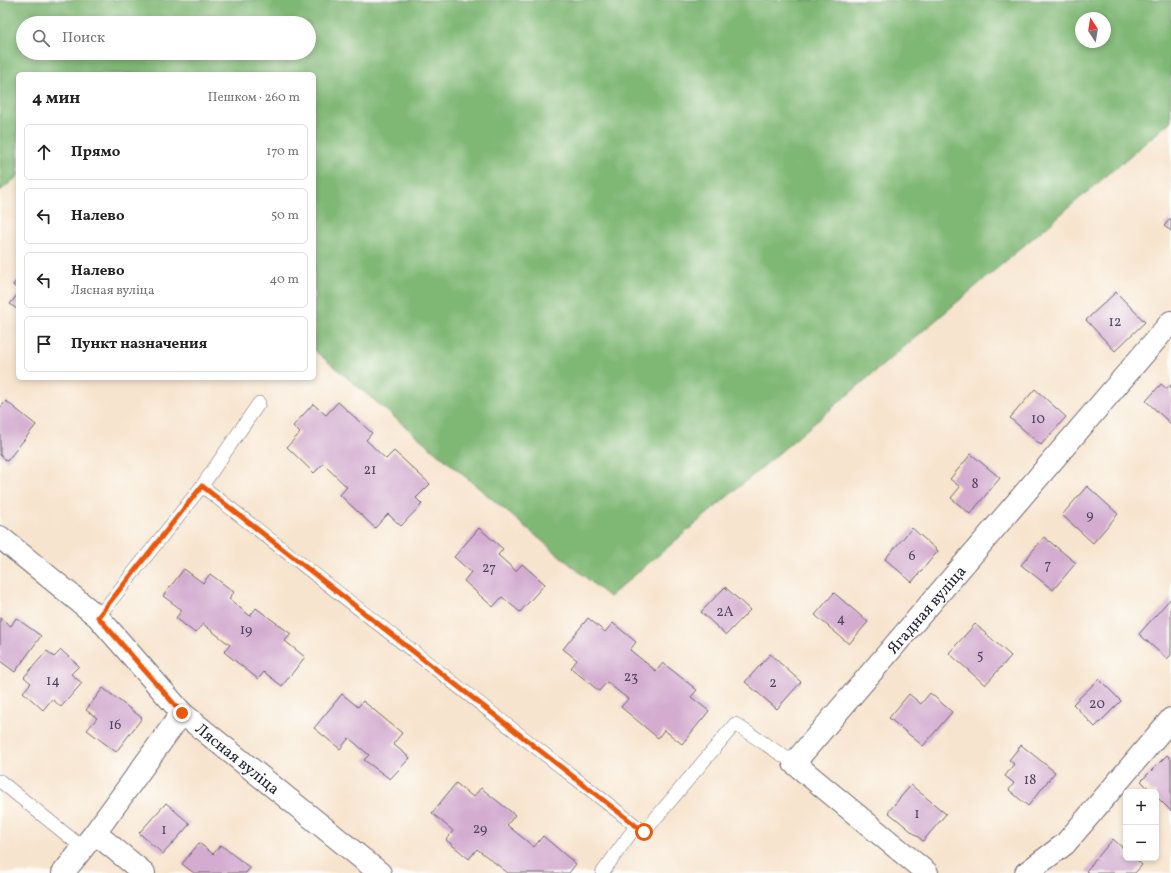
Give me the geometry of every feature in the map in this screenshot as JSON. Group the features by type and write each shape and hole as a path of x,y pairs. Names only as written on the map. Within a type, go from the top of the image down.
{"street":[{"name":"Ягадная вуліца","path":"794,764 1171,322"},
{"name":"Лясная вуліца","path":"0,537 98,617 182,713 380,873"},
{"path":"63,873 89,841 182,713"},
{"path":"1026,873 1065,844 1171,719"},
{"path":"794,764 927,873"},
{"path":"89,841 144,873"}],"lane":[{"path":"98,617 202,486 259,403"},
{"path":"202,486 644,832 735,724 794,764"},
{"path":"0,781 89,841"},
{"path":"602,873 636,826"}],"green space":[{"path":"0,0 1171,0 1171,121 609,597 316,352 316,72 16,72 16,178 0,191"}],"building":[{"path":"1171,218 1171,231 1164,226"},
{"path":"1116,292 1145,322 1115,351 1086,320"},
{"path":"16,296 16,308 10,304"},
{"path":"1161,384 1167,389 1171,385 1171,424 1146,401"},
{"path":"1035,389 1066,417 1041,445 1010,418"},
{"path":"6,401 36,425 7,461 0,455 0,408"},
{"path":"338,402 372,433 366,440 386,459 394,451 430,484 416,498 422,504 401,526 388,514 375,528 340,495 347,487 323,464 314,473 287,447 300,433 293,426 313,404 326,415"},
{"path":"971,454 1000,478 970,514 951,498 960,487 950,479"},
{"path":"1087,486 1118,514 1093,543 1062,515"},
{"path":"479,528 503,549 498,555 516,571 522,564 545,584 520,612 502,597 493,607 464,581 471,572 454,557"},
{"path":"912,528 938,551 912,582 885,559"},
{"path":"1044,537 1076,563 1053,590 1021,565"},
{"path":"184,569 203,583 210,574 234,592 229,599 250,616 256,608 291,634 285,641 305,657 282,686 264,672 258,679 224,652 230,645 203,624 195,633 176,618 182,610 163,596"},
{"path":"725,587 750,610 726,635 701,612"},
{"path":"834,593 868,622 849,644 815,615"},
{"path":"1171,598 1171,655 1167,659 1139,634"},
{"path":"0,618 11,626 16,618 41,636 15,672 0,661"},
{"path":"588,618 605,632 613,623 636,642 630,650 656,671 663,663 697,690 691,697 709,711 682,744 664,730 658,738 621,707 628,699 607,682 599,691 571,668 577,660 563,649"},
{"path":"975,624 1011,656 985,685 949,653"},
{"path":"61,650 79,666 71,674 82,683 61,707 52,699 43,710 23,692 31,683 24,677 47,651 54,657"},
{"path":"770,654 801,682 777,709 745,682"},
{"path":"1099,679 1121,701 1095,727 1073,704"},
{"path":"103,688 142,718 116,752 87,730 97,718 86,710"},
{"path":"930,693 952,712 923,746 889,718 909,694 921,704"},
{"path":"342,694 358,707 363,701 402,733 393,744 410,758 390,779 364,760 369,755 349,738 340,749 314,728"},
{"path":"1021,745 1055,772 1028,806 1009,790 1014,783 1005,776 1014,764 1009,760"},
{"path":"1167,755 1171,759 1171,811 1159,799 1159,789 1149,789 1141,781"},
{"path":"456,783 473,797 481,788 515,815 507,825 534,847 543,836 576,864 569,873 508,873 477,849 469,859 446,840 453,831 432,813"},
{"path":"911,785 946,814 923,841 888,812"},
{"path":"166,803 190,824 163,854 139,833"},
{"path":"1113,839 1123,848 1123,861 1138,861 1142,865 1135,873 1089,873 1086,871"},
{"path":"199,843 213,854 221,845 250,868 246,873 194,873 182,864"}],"route":[{"path":"182,713 98,617 202,486 644,832"}]}
